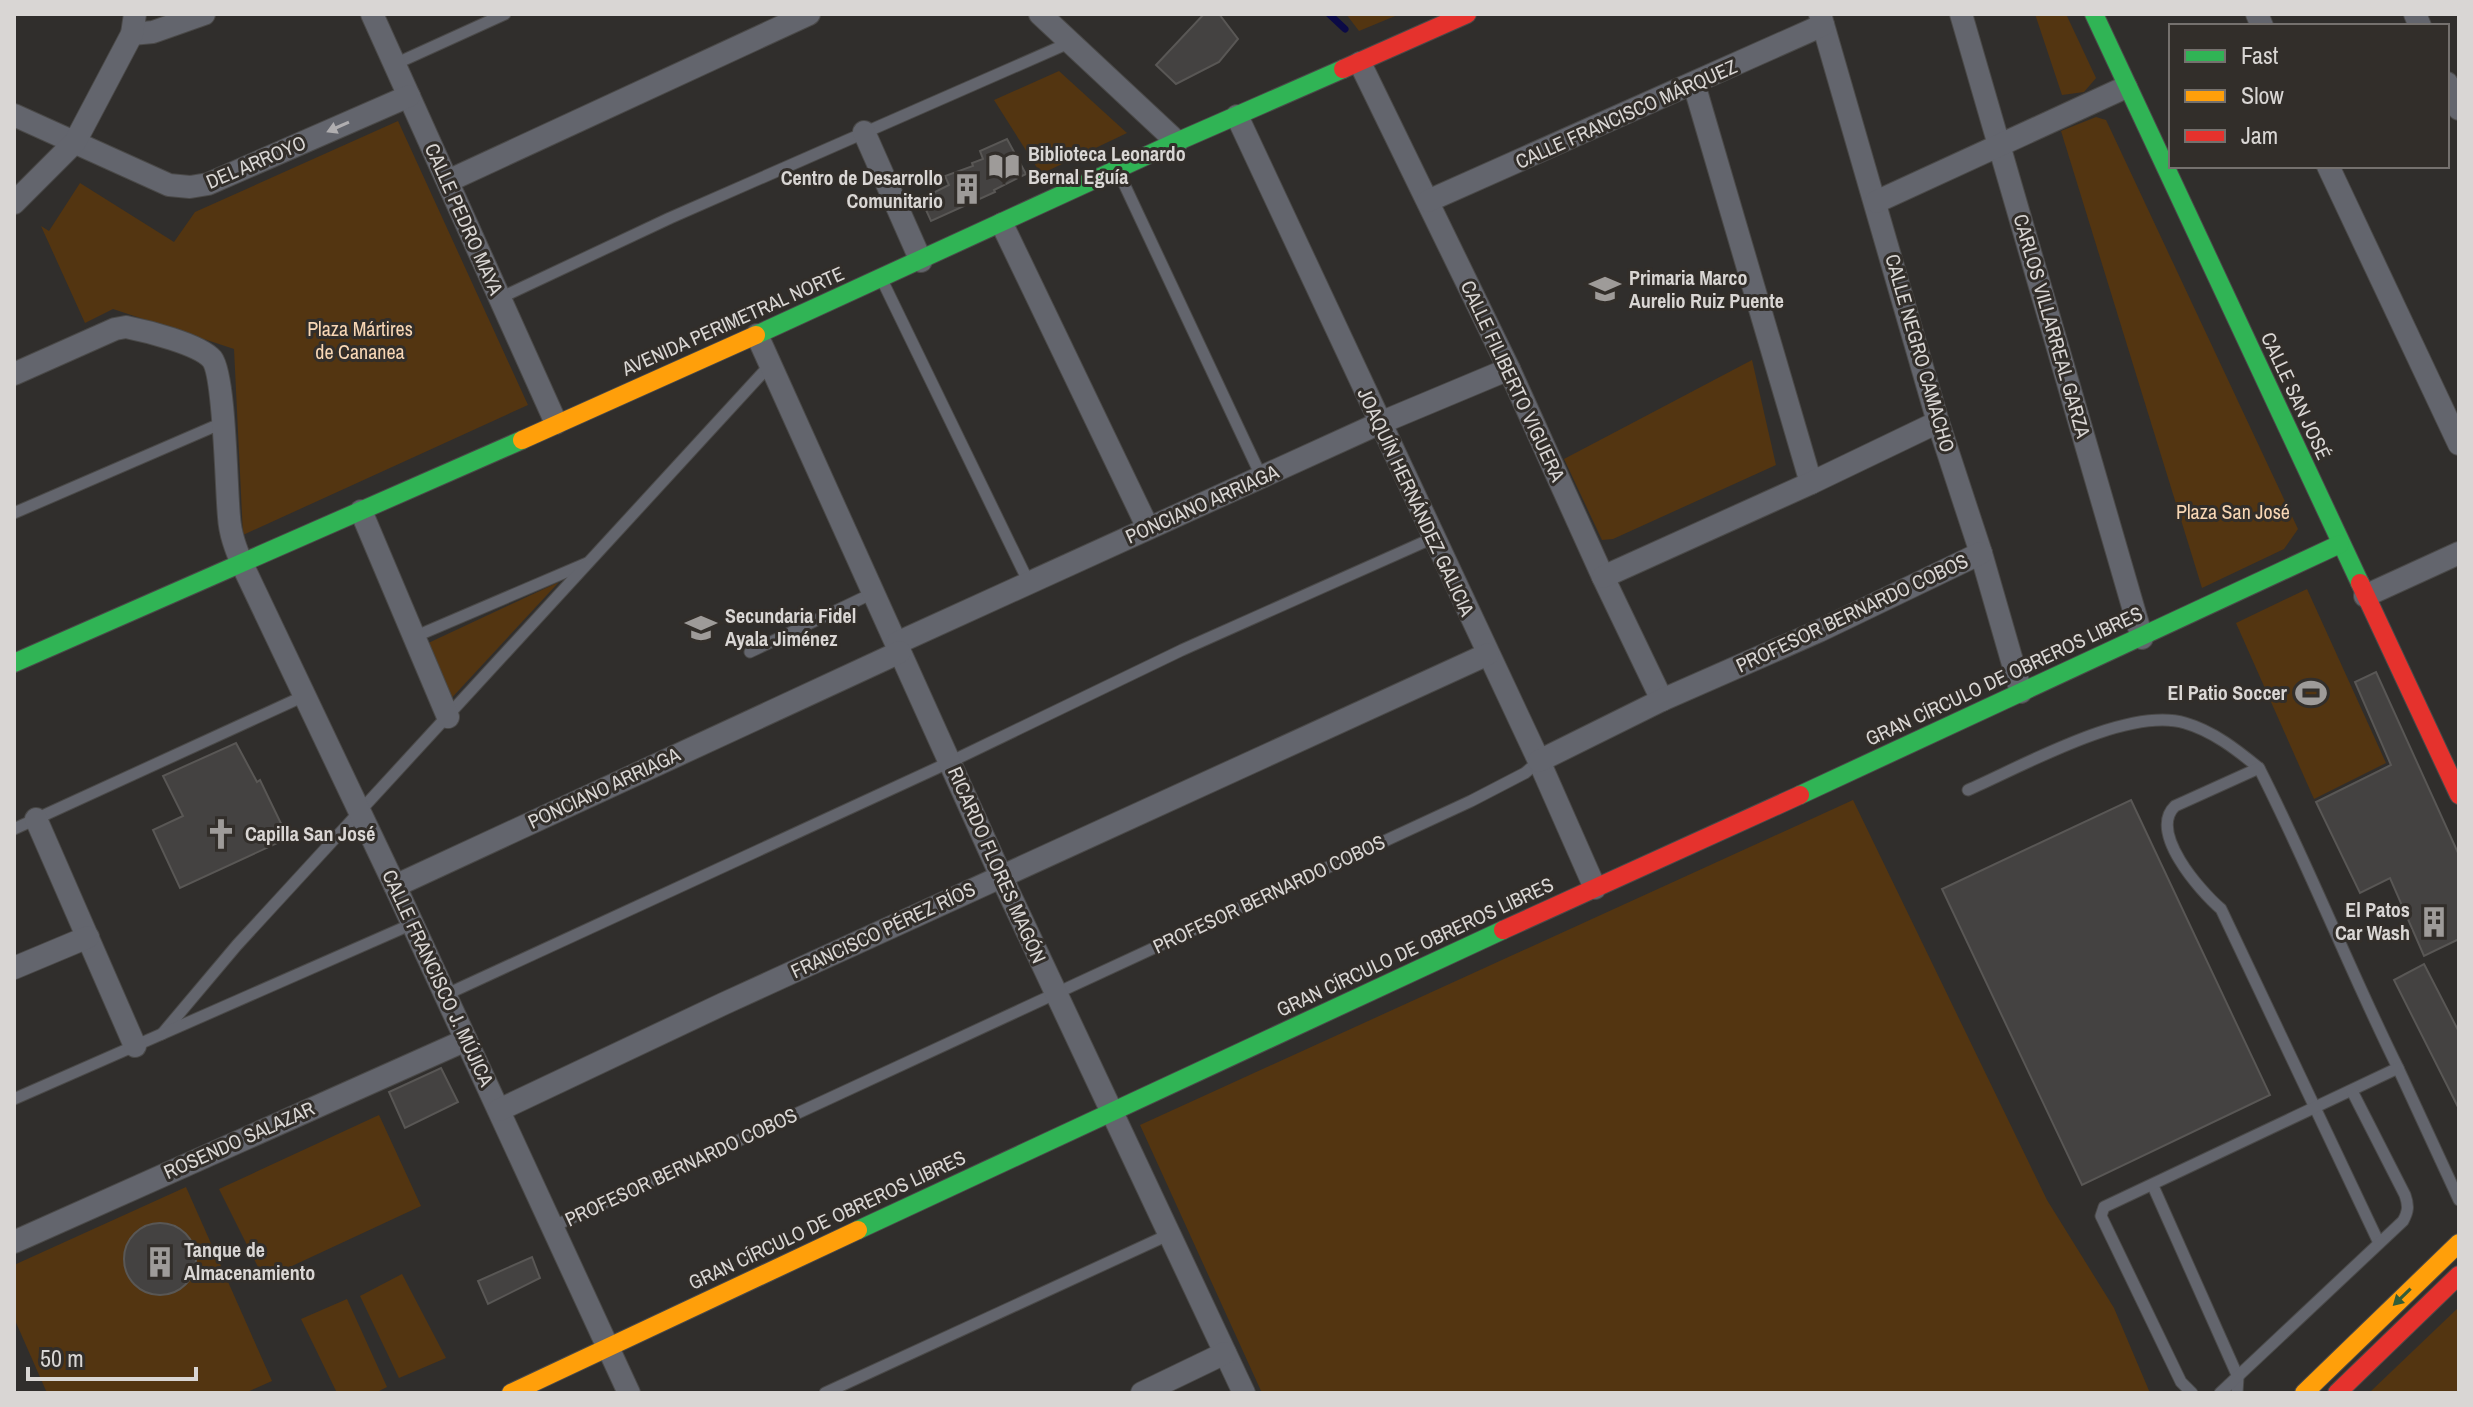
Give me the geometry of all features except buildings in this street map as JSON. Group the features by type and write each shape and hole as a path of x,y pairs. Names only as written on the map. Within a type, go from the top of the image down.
{"street":[{"path":"14,203 75,142 133,24 153,32 204,14"},
{"name":"CALLE PEDRO MAYA","path":"372,14 556,423"},
{"path":"448,181 809,14"},
{"path":"1040,14 1177,142"},
{"name":"AVENIDA PERIMETRAL NORTE","path":"14,663 882,280 1177,142 1467,14"},
{"name":"CARLOS VILLARREAL GARZA","path":"1961,14 2142,638"},
{"name":"CALLE SAN JOSÉ","path":"2094,14 2459,795"},
{"name":"CALLE FRANCISCO MÁRQUEZ","path":"1428,201 1694,84 1821,20"},
{"name":"CALLE NEGRO CAMACHO","path":"1821,20 1938,422 1981,553 2021,692"},
{"name":"CALLE FILIBERTO VIGUERA","path":"1360,63 1509,369 1662,700"},
{"path":"1694,84 1811,483"},
{"path":"1876,202 2126,87"},
{"path":"2449,87 2459,109"},
{"name":"DEL ARROYO","path":"14,115 169,185 190,187 208,184 409,96"},
{"name":"JOAQUÍN HERNÁNDEZ GALICIA","path":"1237,116 1539,761 1595,888"},
{"path":"864,132 921,261"},
{"path":"2329,168 2459,444"},
{"path":"1002,224 1148,528"},
{"name":"CALLE FRANCISCO J. MÚJICA","path":"14,374 115,329 126,327 206,354 214,362 218,373 230,529 242,564 395,886 629,1393"},
{"name":"RICARDO FLORES MAGÓN","path":"757,335 1001,876 1244,1393"},
{"name":"PONCIANO ARRIAGA","path":"395,886 1029,583 1380,423 1509,369"},
{"path":"1603,577 1938,422"},
{"path":"361,511 448,717"},
{"name":"GRAN CÍRCULO DE OBREROS LIBRES","path":"511,1393 1111,1110 2142,638 2340,544"},
{"name":"PROFESOR BERNARDO COBOS","path":"1539,761 1662,700 1819,631 1981,553"},
{"path":"2365,596 2459,553"},
{"name":"FRANCISCO PÉREZ RÍOS","path":"499,1110 1488,654"},
{"path":"36,819 135,1046"},
{"path":"14,968 88,937"},
{"name":"ROSENDO SALAZAR","path":"14,1242 466,1040"},
{"path":"2304,1393 2459,1243"},
{"path":"2337,1393 2459,1275"},
{"path":"1142,1393 1225,1353"}],"lane":[{"path":"395,64 505,14"},
{"path":"500,298 670,218 1071,42"},
{"path":"1117,170 1262,478"},
{"path":"882,280 1029,583"},
{"path":"162,1034 237,945 769,366"},
{"path":"14,513 222,423"},
{"path":"445,995 950,762 1182,650 1433,538"},
{"path":"414,637 593,561"},
{"path":"750,652 873,593"},
{"path":"14,829 304,696"},
{"path":"1968,790 2102,731 2132,722 2160,719 2184,723 2211,734 2259,768 2459,1200"},
{"name":"PROFESOR BERNARDO COBOS","path":"552,1227 1471,801 1525,773 1539,761"},
{"path":"2259,768 2175,806 2167,816 2167,831 2194,882 2221,909 2379,1243"},
{"path":"14,1099 412,924"},
{"path":"2192,1393 2181,1382 2101,1216 2104,1207 2398,1068"},
{"path":"2220,1393 2403,1221 2408,1203 2352,1091"},
{"path":"2153,1186 2238,1377 2237,1393"},
{"path":"825,1393 1170,1234"}],"green space":[{"path":"1346,14 1400,14 1359,31"},
{"path":"2035,14 2066,14 2096,78 2084,92 2062,95"},
{"path":"1059,71 1127,133 1041,174 994,100"},
{"name":"Plaza San José","path":"2096,117 2106,120 2298,529 2284,549 2202,588 2061,131"},
{"name":"Plaza Mártires de Cananea","path":"398,121 528,405 243,535 234,349 113,309 85,323 41,226 49,231 80,183 174,242 195,212"},
{"path":"1752,360 1776,465 1613,539 1602,540 1564,459"},
{"path":"559,582 447,703 424,645"},
{"name":"El Patio Soccer","path":"2307,589 2386,763 2314,799 2236,623"},
{"path":"1853,800 2047,1200 2114,1308 2150,1393 1262,1393 1140,1125"},
{"path":"379,1115 421,1206 264,1279 219,1189"},
{"path":"186,1187 272,1381 245,1393 47,1393 14,1318 14,1265"},
{"path":"402,1274 446,1358 399,1378 360,1296"},
{"path":"347,1299 387,1387 375,1393 337,1393 301,1319"},
{"path":"2459,1307 2459,1393 2369,1393"}],"waterway":[{"path":"1329,14 1345,29"}],"traffic: fast":[{"path":"2094,14 2360,583"},
{"path":"756,335 1343,69"},
{"path":"14,663 522,440"},
{"path":"1800,795 2340,544"},
{"path":"858,1230 1503,930"}],"traffic: slow":[{"path":"522,440 756,335"},
{"path":"511,1393 858,1230"},
{"path":"2304,1393 2459,1243"}],"traffic: jam":[{"path":"1343,69 1467,14"},
{"path":"2360,583 2459,795"},
{"path":"1503,930 1800,795"},
{"path":"2337,1393 2459,1275"}],"place":[{"name":"Biblioteca Leonardo Bernal Eguía","path":"1004,166"},
{"name":"Centro de Desarrollo Comunitario","path":"967,189"},
{"name":"Primaria Marco Aurelio Ruiz Puente","path":"1605,289"},
{"name":"Secundaria Fidel Ayala Jiménez","path":"701,628"},
{"name":"El Patio Soccer","path":"2311,693"},
{"name":"Capilla San José","path":"221,834"},
{"name":"El Patos Car Wash","path":"2434,922"},
{"name":"Tanque de Almacenamiento","path":"160,1262"}]}
